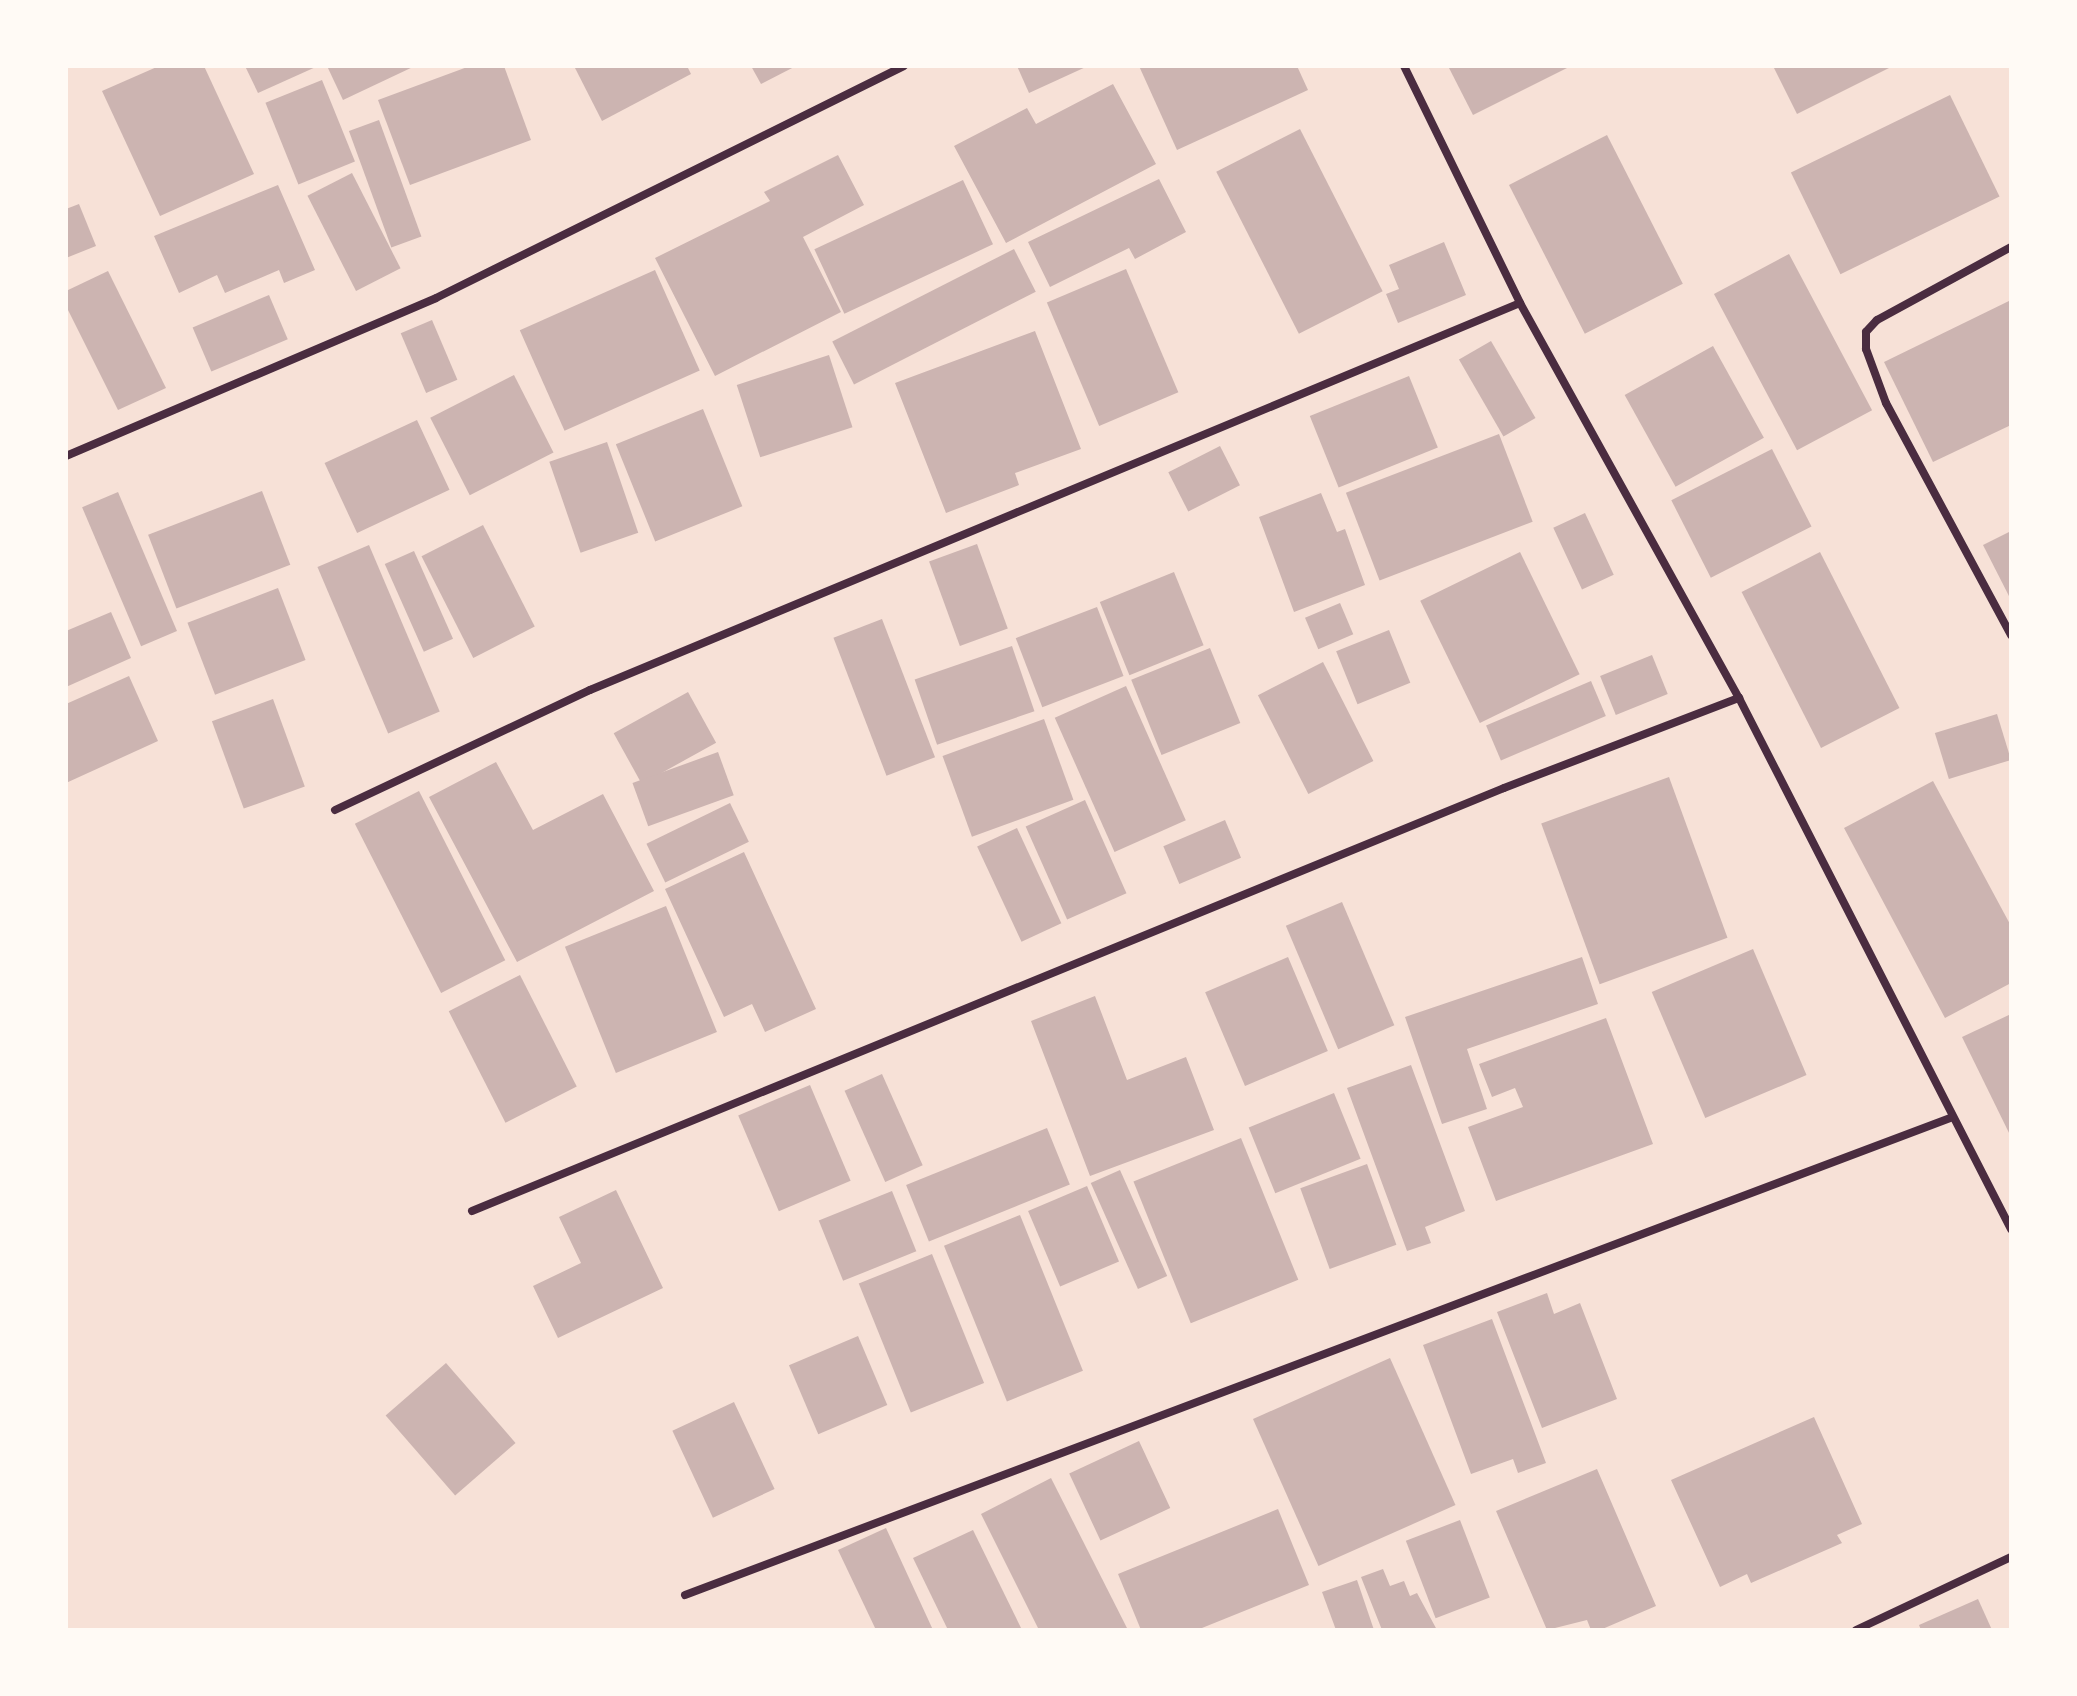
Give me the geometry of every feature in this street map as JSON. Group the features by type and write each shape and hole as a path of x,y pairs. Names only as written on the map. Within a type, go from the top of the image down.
{"street":[{"path":"66,456 436,298 904,66"},
{"path":"1404,66 1520,303 1739,698 2011,1229"},
{"path":"2011,247 1877,320 1866,332 1866,349 1886,403 2011,635"},
{"path":"335,810 590,690 1520,303"},
{"path":"472,1211 1504,788 1739,698"},
{"path":"685,1595 1953,1117"},
{"path":"1856,1630 2011,1557"}],"building":[{"path":"159,66 204,66 254,174 160,216 102,91"},
{"path":"245,66 318,66 258,93"},
{"path":"327,66 415,66 343,100"},
{"path":"470,66 504,66 531,140 410,185 378,100"},
{"path":"574,66 687,66 691,74 602,121"},
{"path":"751,66 796,66 761,84"},
{"path":"1017,66 1088,66 1029,93"},
{"path":"1139,66 1297,66 1308,90 1177,150"},
{"path":"1448,66 1571,66 1473,115"},
{"path":"1773,66 1893,66 1797,114"},
{"path":"322,80 355,162 298,184 265,103"},
{"path":"1113,84 1156,164 1006,243 954,146 1027,108 1036,124"},
{"path":"1950,95 2000,197 1840,274 1791,173"},
{"path":"379,120 421,237 391,247 349,131"},
{"path":"1300,129 1383,291 1299,334 1216,172"},
{"path":"1607,135 1683,284 1585,334 1509,185"},
{"path":"838,155 864,205 803,237 841,312 715,376 655,258 770,201 764,192"},
{"path":"352,173 401,268 356,291 307,196"},
{"path":"1159,179 1186,232 1135,259 1129,248 1050,287 1028,242"},
{"path":"963,180 993,244 844,314 814,249"},
{"path":"278,185 315,270 284,283 279,270 225,293 217,275 179,293 154,236"},
{"path":"79,204 96,246 66,258 66,209"},
{"path":"1444,242 1466,295 1398,323 1386,294 1399,289 1389,265"},
{"path":"1014,249 1036,292 854,384 832,342"},
{"path":"1789,254 1872,410 1797,450 1714,294"},
{"path":"1126,269 1178,392 1099,426 1047,303"},
{"path":"655,270 700,370 565,431 520,330"},
{"path":"108,271 166,388 118,410 66,306 66,291"},
{"path":"269,295 288,339 211,372 193,327"},
{"path":"2011,300 2011,425 1933,462 1884,362"},
{"path":"432,320 457,380 426,393 401,333"},
{"path":"1035,331 1081,449 1015,473 1019,485 946,513 895,383"},
{"path":"1491,341 1536,418 1503,437 1459,360"},
{"path":"1713,346 1764,438 1676,487 1625,395"},
{"path":"829,355 852,427 760,457 737,385"},
{"path":"514,375 553,453 470,495 430,418"},
{"path":"1409,376 1438,447 1339,487 1310,416"},
{"path":"703,409 742,506 655,542 616,444"},
{"path":"417,420 450,490 357,533 325,463"},
{"path":"1499,434 1533,522 1380,581 1346,493"},
{"path":"607,442 638,533 581,553 549,462"},
{"path":"1220,446 1240,485 1188,512 1168,472"},
{"path":"1772,449 1811,527 1711,578 1671,500"},
{"path":"262,491 290,565 176,608 148,535"},
{"path":"118,492 177,631 141,646 82,507"},
{"path":"1321,493 1337,532 1345,529 1365,585 1294,612 1259,517"},
{"path":"1585,513 1614,575 1582,589 1553,528"},
{"path":"483,525 535,627 473,658 422,556"},
{"path":"2011,531 2011,600 1983,545"},
{"path":"977,544 1008,629 960,646 929,561"},
{"path":"369,545 440,712 388,733 317,567"},
{"path":"414,551 453,639 424,652 385,564"},
{"path":"1520,552 1580,674 1480,723 1420,601"},
{"path":"1820,552 1899,708 1821,748 1742,592"},
{"path":"1174,572 1204,645 1129,675 1100,602"},
{"path":"278,588 306,660 215,695 187,623"},
{"path":"1340,603 1353,634 1318,649 1305,618"},
{"path":"1097,607 1124,676 1042,707 1016,638"},
{"path":"111,612 131,658 66,687 66,631"},
{"path":"882,619 935,757 886,776 833,638"},
{"path":"1389,630 1410,683 1358,704 1336,651"},
{"path":"1012,646 1034,711 937,745 915,680"},
{"path":"1210,648 1240,723 1162,755 1131,680"},
{"path":"1652,655 1668,694 1616,715 1600,676"},
{"path":"1323,662 1373,761 1308,794 1258,695"},
{"path":"129,676 158,741 66,783 66,704"},
{"path":"1591,681 1606,716 1501,761 1486,726"},
{"path":"1126,686 1186,820 1115,852 1055,718"},
{"path":"688,692 716,743 642,784 614,733"},
{"path":"273,699 305,786 244,809 212,721"},
{"path":"1997,714 2011,760 1949,779 1935,733"},
{"path":"1044,719 1073,800 972,837 943,756"},
{"path":"718,752 734,795 648,826 632,783"},
{"path":"496,762 533,830 603,794 654,891 517,962 429,797"},
{"path":"1669,777 1727,938 1600,984 1541,824"},
{"path":"1933,781 2011,926 2011,983 1945,1018 1844,828"},
{"path":"419,791 505,960 441,993 355,824"},
{"path":"1085,800 1126,893 1067,920 1026,826"},
{"path":"730,803 749,842 665,882 646,844"},
{"path":"1225,820 1241,858 1179,884 1163,846"},
{"path":"1017,828 1061,923 1021,942 977,847"},
{"path":"744,852 816,1009 765,1032 752,1004 724,1017 665,889"},
{"path":"1342,902 1394,1025 1338,1049 1286,926"},
{"path":"666,906 717,1032 616,1073 565,947"},
{"path":"1753,949 1807,1075 1705,1118 1652,992"},
{"path":"1288,957 1328,1051 1245,1086 1205,992"},
{"path":"1582,957 1598,1004 1467,1049 1487,1109 1442,1124 1405,1017"},
{"path":"520,975 577,1086 505,1123 449,1011"},
{"path":"1095,996 1127,1080 1186,1057 1214,1130 1090,1176 1031,1021"},
{"path":"2011,1014 2011,1137 1962,1037"},
{"path":"1606,1018 1653,1144 1496,1201 1468,1127 1523,1107 1515,1088 1492,1097 1479,1064"},
{"path":"1411,1065 1465,1211 1425,1227 1431,1243 1407,1251 1347,1088"},
{"path":"882,1074 923,1165 885,1182 845,1091"},
{"path":"810,1085 851,1181 779,1211 738,1115"},
{"path":"1334,1093 1361,1159 1275,1193 1249,1127"},
{"path":"1047,1128 1070,1185 929,1241 906,1185"},
{"path":"1241,1138 1298,1280 1191,1323 1133,1181"},
{"path":"1367,1164 1396,1245 1330,1269 1300,1188"},
{"path":"1120,1170 1167,1276 1138,1289 1091,1183"},
{"path":"1087,1186 1119,1261 1060,1286 1028,1211"},
{"path":"616,1190 663,1288 558,1338 533,1286 581,1263 559,1217"},
{"path":"892,1191 916,1251 843,1281 819,1221"},
{"path":"1020,1215 1083,1371 1007,1401 944,1246"},
{"path":"932,1254 984,1383 911,1412 859,1284"},
{"path":"1547,1293 1554,1314 1580,1303 1617,1399 1542,1428 1497,1312"},
{"path":"1492,1319 1546,1463 1518,1473 1513,1459 1471,1474 1423,1345"},
{"path":"858,1336 887,1405 818,1434 789,1365"},
{"path":"1390,1358 1455,1505 1318,1566 1253,1419"},
{"path":"446,1363 516,1443 455,1495 386,1415"},
{"path":"734,1402 775,1489 713,1518 672,1431"},
{"path":"1814,1417 1862,1524 1837,1535 1842,1543 1751,1583 1747,1574 1720,1587 1671,1480"},
{"path":"1139,1441 1170,1508 1100,1541 1069,1474"},
{"path":"1597,1469 1656,1606 1600,1630 1591,1630 1587,1620 1547,1630 1496,1511"},
{"path":"1051,1478 1128,1630 1039,1630 981,1514"},
{"path":"1278,1509 1309,1585 1197,1630 1141,1630 1118,1574"},
{"path":"1460,1520 1490,1597 1436,1618 1406,1541"},
{"path":"886,1528 933,1630 876,1630 838,1550"},
{"path":"973,1530 1022,1630 948,1630 913,1558"},
{"path":"1383,1569 1390,1586 1404,1581 1410,1596 1417,1593 1437,1630 1382,1630 1361,1577"},
{"path":"1357,1580 1374,1630 1336,1630 1322,1592"},
{"path":"1978,1599 1992,1630 1921,1630 1919,1625"}]}
